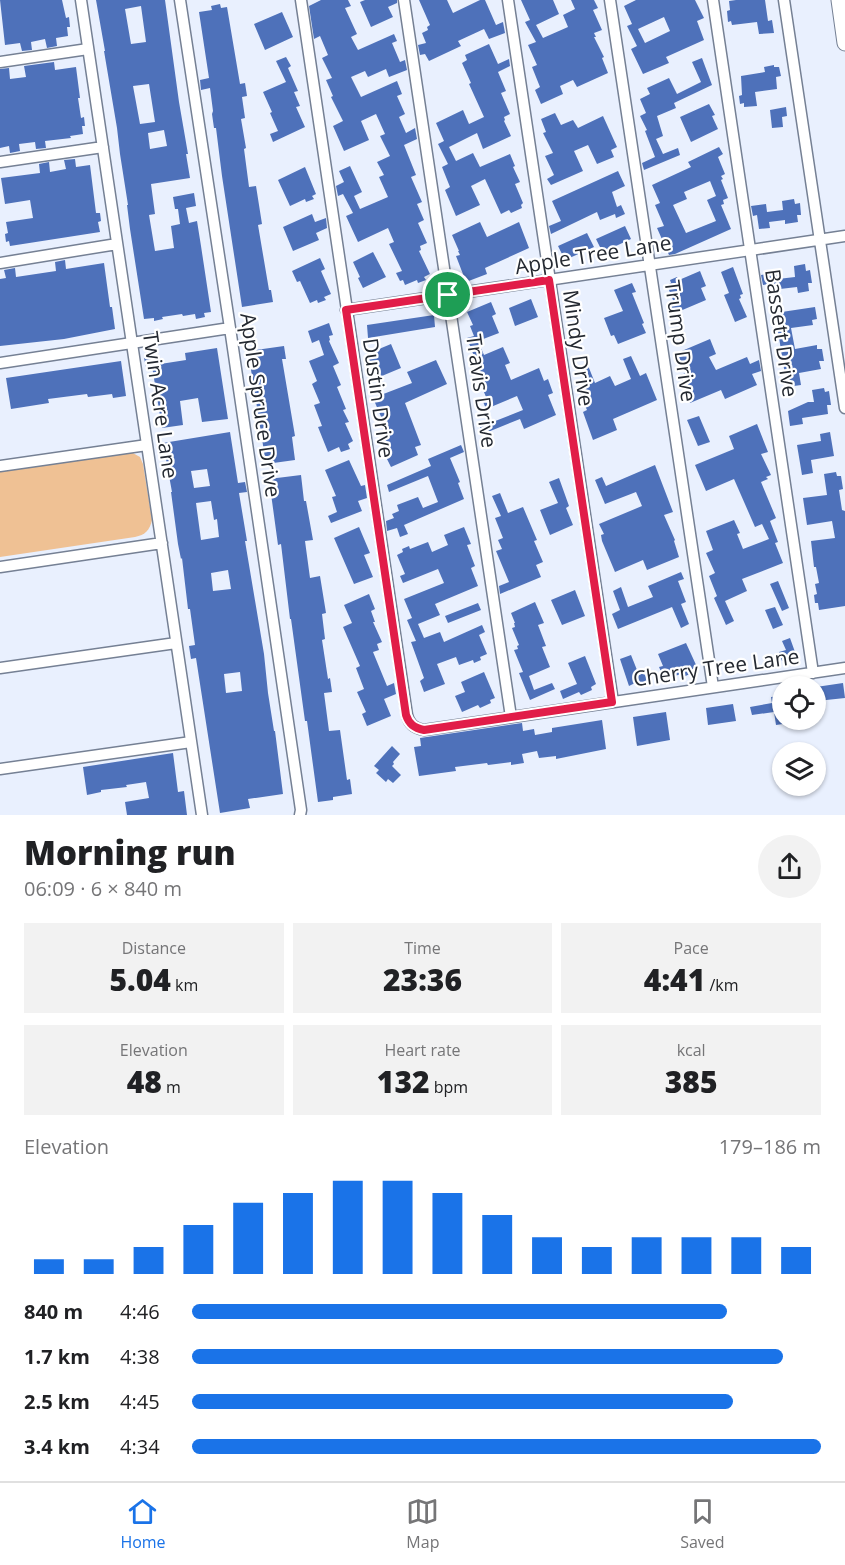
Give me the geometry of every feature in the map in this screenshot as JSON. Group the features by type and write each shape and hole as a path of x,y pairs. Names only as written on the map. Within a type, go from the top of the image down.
{"main road":[{"path":"839,0 845,43"}],"street":[{"name":"Twin Acre Lane","path":"81,0 202,815"},
{"name":"Apple Spruce Drive","path":"180,0 300,815"},
{"name":"Dustin Drive","path":"300,0 406,715 414,727"},
{"name":"Travis Drive","path":"404,0 511,717"},
{"name":"Mindy Drive","path":"508,0 612,702"},
{"name":"Trump Drive","path":"610,0 713,687"},
{"name":"Bassett Drive","path":"713,0 813,673"},
{"path":"784,0 845,408"},
{"path":"0,62 88,49"},
{"path":"0,162 103,147"},
{"name":"Apple Tree Lane","path":"346,310 845,236"},
{"path":"0,263 117,244"},
{"path":"0,363 230,328"},
{"path":"0,466 147,445"},
{"path":"0,567 162,543"},
{"path":"0,668 176,643"},
{"name":"Cherry Tree Lane","path":"414,727 424,730 845,668"},
{"path":"0,769 191,742"}],"shaded area":[{"path":"131,452 140,457 143,464 152,520 150,527 142,535 0,557 0,470"}],"building":[{"path":"0,0 62,0 66,18 69,17 68,36 56,38 57,46 47,48 45,39 31,42 32,50 22,51 20,43 5,45"},
{"path":"96,0 165,0 190,178 151,184 155,214 149,215 155,251 174,248 171,226 180,224 178,209 175,209 173,197 194,193 196,206 186,208 189,223 197,221 211,312 204,313 205,317 196,319 195,314 183,316 182,314 162,317 163,319 154,321 154,318 144,319","holes":["141,6 146,42 131,44 125,9","149,84 155,122 140,124 133,86","164,130 167,146 150,149 148,133"]},
{"path":"321,0 348,0 351,6 345,8 357,34 351,37 358,50 394,34 397,41 392,43 400,62 405,60 407,70 389,77 386,69 368,77 365,71 351,77 361,97 397,81 402,94 397,96 405,114 399,117 406,133 415,128 417,139 404,145 416,175 411,177 422,202 417,204 424,220 418,223 427,243 420,246 419,251 430,274 424,277 426,280 418,283 417,280 405,285 403,280 400,281 396,273 402,271 389,244 394,242 388,228 358,242 346,216 353,213 343,194 338,196 336,186 344,182 339,171 350,166 362,192 354,196 360,209 388,197 379,177 384,175 377,162 390,156 380,136 385,134 376,114 361,121 369,140 344,151 333,126 343,121 331,97 333,96 326,80 332,78 322,58 328,55 320,36 314,39 309,6"},
{"path":"397,0 397,3 388,7 393,17 371,27 360,2"},
{"path":"419,0 447,0 453,13 480,0 485,0 496,25 503,22 505,33 489,39 484,29 458,41 461,46 429,61 425,54 420,55 418,45 426,43 422,33 428,30 427,27 430,25"},
{"path":"521,0 553,0 559,14 536,25 543,38 568,27 563,15 575,9 571,0 594,0 598,8 593,10 602,30 594,33 596,37 594,37 604,57 602,58 608,73 577,87 573,80 560,86 563,94 541,104 535,90 540,87 532,67 537,65 528,45 536,42 525,22 530,20"},
{"path":"636,0 695,0 704,18 697,21 704,40 666,57 669,63 643,74 631,49 637,46 627,26 632,24 624,6","holes":["664,17 670,31 645,43 638,29"]},
{"path":"765,0 768,21 772,20 774,33 759,34 757,22 732,25 731,21 728,22 729,1"},
{"path":"220,4 221,8 227,7 240,84 245,83 247,96 242,97 245,118 241,119 246,148 244,149 249,187 256,186 262,224 258,225 273,302 242,307 216,128 214,128 210,88 201,90 200,80 209,78 199,12 212,10 211,6"},
{"path":"282,12 293,37 265,50 254,24"},
{"path":"489,44 498,64 509,59 510,66 498,72 506,91 501,93 510,114 504,117 504,121 511,136 483,149 477,133 449,147 456,161 473,153 480,167 510,154 520,182 515,184 523,203 522,208 501,214 485,179 471,186 480,205 456,216 445,190 450,187 442,167 448,164 438,144 444,141 436,123 463,110 469,124 484,117 462,63 467,60 465,55"},
{"path":"286,57 298,91 294,92 300,106 296,107 305,127 273,142 270,134 278,131 263,92 286,82 276,61"},
{"path":"702,58 712,85 674,103 676,108 657,116 663,136 656,139 663,154 678,148 680,155 644,170 642,163 655,157 640,116 646,113 640,99 650,94 647,88 669,78 677,94 701,82 692,62"},
{"path":"54,62 55,70 76,67 81,118 84,117 85,126 82,126 83,134 45,141 46,148 36,149 35,142 19,144 20,151 10,153 9,146 0,148 0,69 9,68 10,79 26,77 24,66"},
{"path":"774,65 774,67 779,67 781,76 776,77 777,89 755,92 757,106 744,107 744,103 740,104 741,76 765,72 764,67"},
{"path":"709,104 715,115 712,116 718,129 691,142 680,117"},
{"path":"786,107 787,116 782,117 783,127 772,128 770,110"},
{"path":"555,113 561,125 573,120 578,128 603,116 617,147 611,150 614,157 597,164 588,145 574,151 583,171 551,185 547,179 554,175 545,156 553,153 543,133 546,132 541,119"},
{"path":"719,147 723,154 718,157 725,174 721,176 723,179 721,180 728,198 723,200 724,204 721,205 731,229 669,255 657,228 664,226 655,205 660,203 652,185 691,167 688,162","holes":["710,181 716,196 707,200 716,221 686,233 673,205 687,199 684,192"]},
{"path":"75,159 76,167 90,165 96,213 100,213 101,221 98,222 100,232 10,246 9,241 6,242 5,234 8,233 6,222 33,218 30,200 5,204 1,178 40,173 39,164 49,162 50,172 66,169 64,160"},
{"path":"305,167 316,194 312,196 314,199 306,202 305,199 290,206 278,180"},
{"path":"618,171 625,186 612,192 617,207 621,205 625,214 616,218 615,214 600,220 597,212 551,234 549,226 561,221 552,201"},
{"path":"794,199 795,204 800,203 801,215 797,215 798,222 785,224 785,220 769,222 770,228 759,229 757,215 753,216 751,206 766,204 767,212 783,210 782,201"},
{"path":"312,214 315,222 326,218 327,228 316,233 319,240 293,251 283,227"},
{"path":"480,222 487,237 519,222 529,248 485,268 487,274 466,282 456,256 460,255 452,235"},
{"path":"625,226 631,239 605,251 604,248 601,249 596,239"},
{"path":"587,233 594,247 565,260 558,246"},
{"path":"373,252 386,277 363,288 353,262"},
{"path":"320,258 325,269 321,271 331,294 324,297 326,300 310,303 300,281 297,282 292,271"},
{"path":"65,260 66,269 104,263 115,329 64,339 0,346 0,279 6,278 4,270 15,268 16,277 56,271 55,262"},
{"path":"805,264 806,271 810,270 812,283 808,283 809,291 798,293 797,287 780,289 780,293 770,294 769,284 763,285 761,275 777,272 778,279 795,277 794,266"},
{"path":"733,267 743,294 739,299 747,317 735,322 724,295 729,293 721,272"},
{"path":"700,271 706,286 701,288 706,300 673,314 670,307 675,305 667,285 671,283 670,280 677,277 679,280"},
{"path":"632,283 636,292 632,293 646,333 618,344 614,335 611,336 604,318 623,311 614,290"},
{"path":"531,299 538,317 515,326 509,308"},
{"path":"491,302 496,314 492,316 499,333 478,341 484,355 503,347 510,363 505,365 511,380 539,368 544,381 548,379 553,393 548,395 556,415 524,429 520,419 483,434 480,427 523,410 517,396 486,409 482,399 486,397 471,360 475,359 467,338 474,336 470,326 473,325 467,312"},
{"path":"815,307 817,319 812,320 813,325 791,328 795,349 817,345 817,349 822,349 824,361 819,361 821,369 799,373 801,385 787,387 775,313"},
{"path":"434,315 435,327 368,338 367,325"},
{"path":"329,323 333,335 329,336 329,341 339,363 333,366 341,385 337,387 349,422 345,423 353,441 348,444 350,449 341,452 339,447 328,452 318,427 322,426 314,405 320,403 312,384 317,381 309,361 324,355 319,340 312,343 308,331"},
{"path":"710,339 716,354 709,357 716,370 747,357 750,364 759,360 761,371 752,374 757,385 725,399 721,390 690,403 680,375 686,373 677,353"},
{"path":"391,344 401,368 377,378 367,354"},
{"path":"284,346 286,359 282,359 295,436 292,437 295,460 266,464 248,351"},
{"path":"217,348 228,419 202,422 198,398 180,401 183,425 162,428 152,366 146,367 144,358 153,356 154,365 186,360 185,353"},
{"path":"631,356 640,376 646,373 657,400 613,419 617,430 593,440 583,412 587,410 578,390 588,386 580,366 587,363 595,383 610,376 615,386 631,379 623,359"},
{"path":"436,360 447,384 405,403 421,445 415,447 418,455 391,467 386,457 391,455 383,435 388,433 373,398 412,383 407,372"},
{"path":"121,361 126,396 113,398 112,394 88,397 87,394 48,399 49,403 11,409 6,378"},
{"path":"824,388 825,392 829,391 831,405 827,405 828,414 802,418 803,424 790,426 788,411 808,402 814,402 812,390"},
{"path":"699,416 710,442 698,446 687,420"},
{"path":"757,424 768,452 761,454 771,475 761,482 776,518 770,521 783,563 742,579 747,591 725,601 734,621 726,625 714,598 717,596 709,576 715,573 706,553 713,550 706,531 734,520 740,533 737,534 743,549 769,539 762,524 755,527 734,479 706,491 695,465 734,449 729,436"},
{"path":"230,432 238,483 245,482 247,492 239,493 283,794 248,799 250,808 220,813 196,658 191,659 189,646 195,645 163,443","holes":["207,469 210,486 194,488 191,471","211,501 214,520 217,519 219,537 201,540 196,503","228,570 231,589 213,591 211,573","240,672 242,691 226,693 224,674"]},
{"path":"830,432 834,456 811,460 813,473 802,475 797,445 821,441 820,434"},
{"path":"461,445 464,452 450,458 464,499 404,525 408,534 400,537 397,528 387,531 386,521 394,518 392,514 399,511 397,505 418,497 423,508 438,502 428,476 389,492 387,485 431,466 428,459"},
{"path":"349,460 361,486 365,485 367,498 358,501 362,511 331,523 328,516 337,512 332,497 336,496 325,470"},
{"path":"655,465 673,512 664,515 675,540 679,557 647,570 643,560 615,572 602,541 601,535 604,534 599,524 642,506 636,492 605,504 595,480 602,477 606,486"},
{"path":"836,472 837,476 841,476 843,489 839,490 842,510 845,511 845,606 819,610 814,595 817,594 815,584 819,583 816,567 814,567 811,541 835,538 832,521 807,525 803,498 827,495 824,474"},
{"path":"301,475 313,540 305,541 310,578 320,576 326,613 322,614 325,639 322,640 332,692 324,693 329,731 340,730 347,780 350,779 352,794 318,802 281,544 278,545 269,479"},
{"path":"559,478 569,506 566,508 573,525 550,535 540,510 558,503 549,482"},
{"path":"500,493 508,513 523,507 537,540 534,541 543,562 536,565 541,577 500,594 499,586 509,582 496,551 502,549 498,540 503,538 495,518 501,516 492,496"},
{"path":"359,527 370,553 364,555 373,577 354,584 334,538"},
{"path":"464,527 471,544 467,545 475,566 471,568 478,586 435,604 440,615 418,624 424,638 440,632 444,642 482,625 485,632 479,635 487,654 474,663 473,660 459,665 456,657 437,664 445,684 424,692 420,681 424,678 411,642 416,641 407,620 412,618 404,599 444,583 438,569 403,583 400,576 405,574 397,555 409,546 410,549 428,542 432,552 448,545 444,535"},
{"path":"681,572 684,579 678,581 686,602 681,604 689,624 681,628 672,607 618,629 612,614 620,610 613,591 621,587 628,607 653,597 648,586"},
{"path":"778,581 789,608 782,611 770,584"},
{"path":"575,590 585,616 562,625 551,600"},
{"path":"369,594 375,609 371,611 375,622 373,622 382,642 377,644 379,650 373,652 387,686 394,683 396,694 384,699 391,716 367,726 362,714 366,712 357,692 364,689 356,668 360,666 343,627 352,623 344,605"},
{"path":"535,602 544,623 538,625 546,646 542,647 550,667 529,676 534,690 552,683 555,689 530,700 519,673 523,672 514,650 518,649 519,645 512,628 515,627 515,623 511,613"},
{"path":"478,603 481,610 448,623 445,616"},
{"path":"775,607 783,625 773,629 765,610"},
{"path":"790,638 795,652 791,654 792,657 782,661 779,652 786,650 782,641"},
{"path":"686,643 697,667 689,671 690,674 681,678 680,674 665,681 659,667 663,666 658,654"},
{"path":"631,655 639,675 644,673 648,681 638,685 637,682 629,686 620,659"},
{"path":"585,656 596,684 591,687 592,690 581,695 579,692 563,699 560,691 577,684 568,663"},
{"path":"484,672 495,698 490,700 491,703 480,708 478,705 462,712 455,696 465,692 461,682"},
{"path":"843,683 845,698 826,700 826,686"},
{"path":"772,703 772,712 752,715 750,707"},
{"path":"733,704 736,721 708,725 706,708"},
{"path":"666,712 670,740 637,746 633,717"},
{"path":"602,720 606,749 556,759 556,756 539,758 537,751 522,754 524,763 488,765 487,763 455,767 456,771 419,776 414,747 421,746 420,738 522,723 523,731 534,729 535,735 552,732 552,728"},
{"path":"392,746 400,754 392,766 401,775 393,783 388,779 386,782 376,773 379,770 374,766"},
{"path":"173,753 178,792 184,791 187,815 127,815 125,802 149,798 146,782 101,790 101,792 87,795 83,767"}],"route":[{"path":"549,280 612,702 424,730 414,727 409,722 346,310 448,295 549,280"}]}
